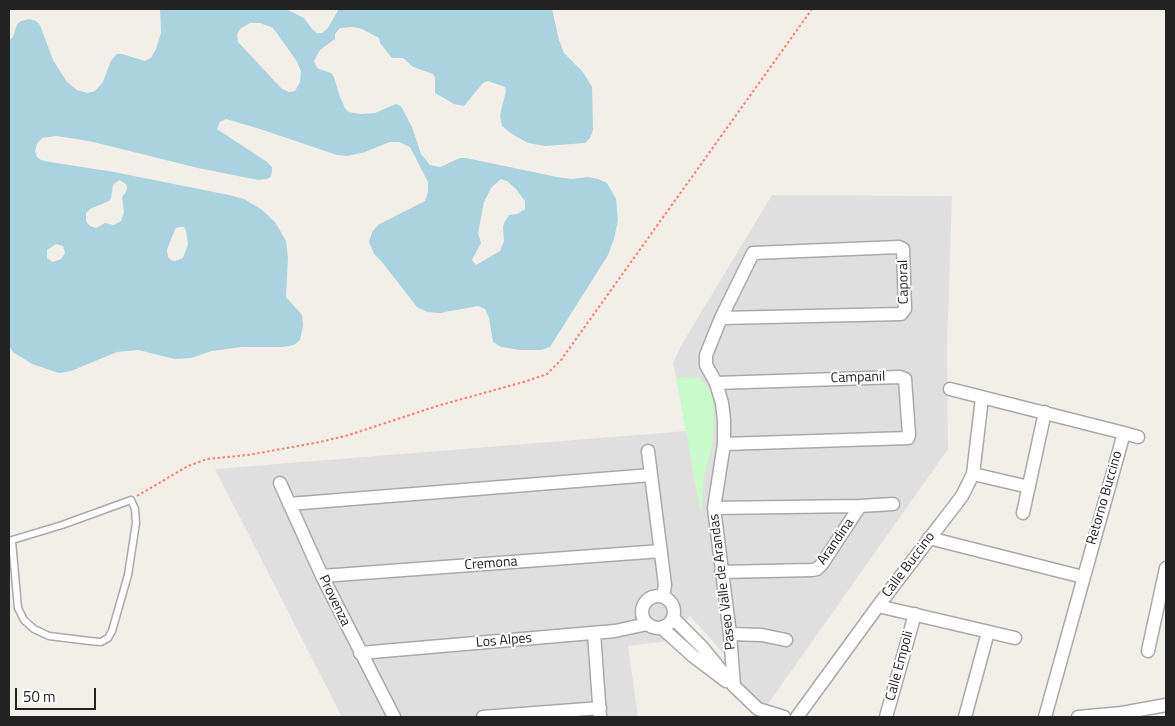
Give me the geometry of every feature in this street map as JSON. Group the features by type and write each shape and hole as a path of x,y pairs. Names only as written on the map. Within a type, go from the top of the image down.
{"street":[{"name":"Caporal","path":"721,318 901,314 905,309 903,249 901,248 753,253"},
{"name":"Paseo Valle de Arandas","path":"734,686 730,634 714,508 724,444 722,403 716,383 705,360 721,318 753,253"},
{"name":"Campanil","path":"716,383 900,377 905,379 910,435 905,438 724,444"},
{"path":"950,389 1124,433"},
{"name":"Calle Buccino","path":"797,717 878,606 954,507 973,474 982,398"},
{"path":"1023,513 1045,412"},
{"name":"Retorno Buccino","path":"1045,717 1124,433 1138,437"},
{"path":"648,451 665,585 663,596"},
{"path":"973,474 1029,487"},
{"path":"289,504 651,475"},
{"name":"Provenza","path":"280,483 322,576 394,717"},
{"path":"860,506 893,504"},
{"name":"Arandina","path":"714,508 860,506"},
{"name":"Arandina","path":"721,572 817,569 860,506"},
{"path":"929,538 1083,577"},
{"name":"Cremona","path":"322,576 661,551"},
{"path":"1148,651 1163,600 1166,568"},
{"path":"663,596 673,605 673,618 669,624 662,628 654,628 647,624 642,613 643,607 651,598 663,596"},
{"path":"878,606 1016,638"},
{"name":"Calle Empoli","path":"886,717 914,614"},
{"path":"673,618 702,647 759,713 784,717"},
{"name":"Los Alpes","path":"360,653 594,633 622,630 647,624"},
{"path":"662,628 692,656 734,686"},
{"path":"965,717 988,632"},
{"path":"483,717 600,713 594,633"},
{"path":"730,634 762,635 786,640"},
{"path":"1079,717 1092,717 1166,705"}],"lane":[{"path":"131,500 136,523 128,575 112,631 108,638 101,642 49,636 34,629 24,620 18,608 11,541 131,500"}],"path":[{"path":"131,500 188,466 207,459 248,455 330,440 547,374 561,360 812,9"}],"shaded area":[{"path":"772,195 952,196 947,347 948,449 763,711 731,675 724,654 690,616 669,641 628,646 638,717 342,717 215,469 687,431 673,363 682,344"}],"green space":[{"path":"676,377 700,378 713,394 713,440 704,476 701,515"}],"water":[{"path":"160,9 286,9 304,18 317,33 322,33 327,29 339,9 552,9 564,53 583,72 592,87 593,130 590,138 585,143 545,146 528,143 502,126 500,115 506,91 505,87 488,81 483,83 464,106 454,104 435,93 435,78 433,74 413,67 403,58 392,58 380,43 379,38 362,29 353,27 340,28 335,34 335,39 320,50 314,61 317,68 331,73 334,77 340,97 349,112 361,114 375,113 396,104 401,106 412,127 421,154 430,165 440,167 460,158 466,158 557,177 572,179 588,177 607,183 616,199 618,220 614,239 608,255 550,347 541,350 520,350 501,347 493,342 489,318 485,309 478,306 440,313 427,312 417,307 374,254 369,242 372,232 378,225 425,201 428,192 428,182 410,147 399,142 390,142 365,152 348,156 337,155 226,119 220,122 217,129 267,162 272,167 271,177 258,180 198,168 89,141 56,136 42,138 37,144 35,151 37,157 41,160 114,172 229,195 244,199 261,209 275,222 286,241 288,258 286,297 302,315 303,326 300,340 294,345 283,347 242,347 212,351 191,358 175,359 138,350 117,352 71,371 59,373 32,364 13,352 9,346 9,41 13,37 17,24 21,21 29,19 36,21 40,25 53,60 67,82 77,90 88,93 95,91 103,82 110,63 117,54 145,61 151,58 161,33","holes":["250,23 260,23 273,28 296,60 301,71 300,82 295,91 289,92 282,89 238,42 237,34 240,29","501,179 507,181 525,201 525,209 517,214 509,215 505,221 503,227 504,241 500,251 476,265 472,260 481,243 478,233 484,202 491,188","119,180 126,184 127,187 122,197 124,212 121,221 114,225 105,223 96,228 90,226 86,221 86,213 90,209 109,201 113,185","184,227 188,244 183,258 175,261 168,257 167,250 176,228","56,244 63,246 65,253 61,259 53,262 47,258 47,250"]}]}
